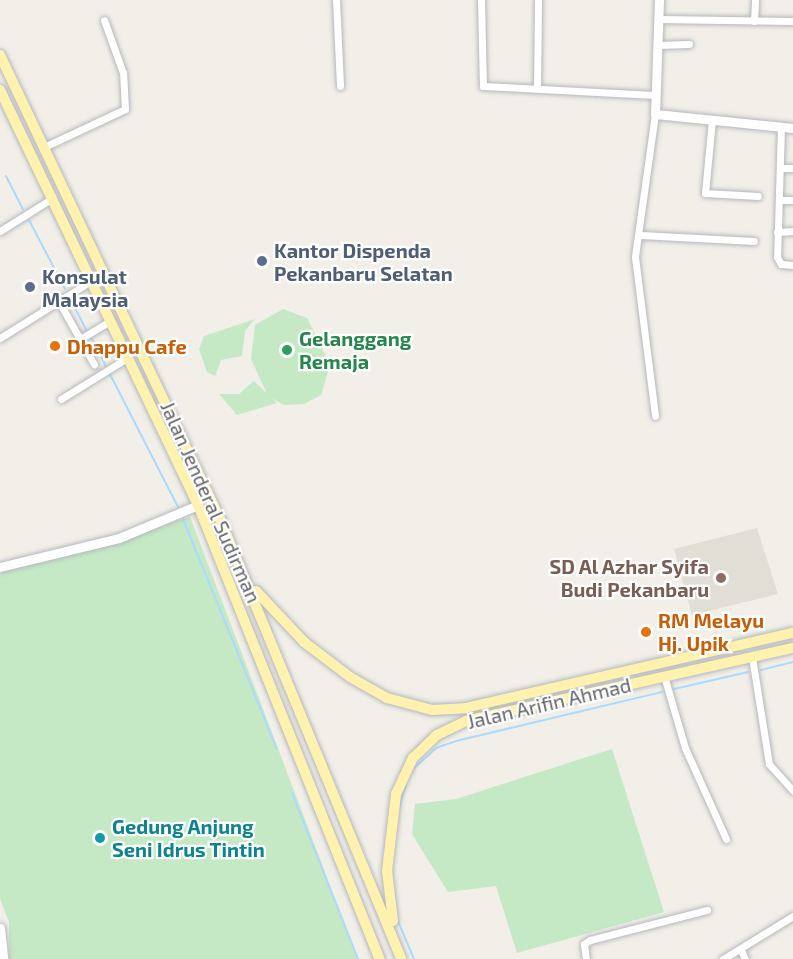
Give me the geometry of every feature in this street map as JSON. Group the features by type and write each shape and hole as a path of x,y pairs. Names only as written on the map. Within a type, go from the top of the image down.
{"main road":[{"name":"Jalan Jenderal Sudirman","path":"0,55 75,206 246,579 401,959"},
{"name":"Jalan Jenderal Sudirman","path":"0,90 198,505 380,959"},
{"path":"58,214 75,206"},
{"name":"Jalan Arifin Ahmad","path":"246,579 289,627 350,677 387,698 432,710 465,708 793,633"},
{"name":"Jalan Arifin Ahmad","path":"401,959 388,891 389,839 396,794 419,750 466,721 793,648"},
{"path":"297,750 314,743"},
{"path":"307,774 324,768"}],"street":[{"path":"336,0 340,86"},
{"path":"481,0 481,83 655,95"},
{"path":"537,87 538,0"},
{"path":"655,416 636,264 655,114 659,0"},
{"path":"754,21 755,0"},
{"path":"44,147 125,109 123,73 104,20"},
{"path":"658,20 793,21"},
{"path":"657,45 689,44"},
{"path":"655,114 793,128"},
{"path":"712,120 705,193 758,196"},
{"path":"781,126 778,262 793,265"},
{"path":"780,168 793,168"},
{"path":"0,231 51,199"},
{"path":"779,200 793,200"},
{"path":"777,232 793,231"},
{"path":"641,235 754,241"},
{"path":"0,338 91,281"},
{"path":"58,300 94,364"},
{"path":"80,339 110,321"},
{"path":"61,399 128,358"},
{"path":"0,567 119,538 198,505"},
{"path":"752,657 770,764 793,791"},
{"path":"664,676 685,748 726,839"},
{"path":"586,959 584,944 591,940 707,910"},
{"path":"723,959 793,916"},
{"path":"0,928 3,959"},
{"path":"741,950 745,959"}],"shaded area":[{"path":"757,528 778,594 692,615 674,549"}],"green space":[{"name":"Gelanggang Remaja","path":"283,309 307,318 330,365 321,395 304,404 284,405 268,396 251,359 255,325"},
{"path":"255,319 245,331 242,356 221,360 215,376 207,372 199,349 204,336"},
{"path":"254,381 277,403 237,415 219,394 239,394"},
{"path":"190,517 358,959 9,959 9,922 0,899 0,573"},
{"path":"612,749 664,912 517,953 496,886 448,892 412,834 415,804 456,799"}],"waterway":[{"path":"6,176 23,209"},
{"path":"29,220 65,289"},
{"path":"71,300 87,331"},
{"path":"92,339 178,507"},
{"path":"183,519 277,749"},
{"path":"761,670 793,662"},
{"path":"674,689 748,672"},
{"path":"413,769 436,748 456,741 662,692"},
{"path":"400,805 406,785"},
{"path":"292,793 358,959"},
{"path":"398,921 414,959"}],"place":[{"name":"Kantor Dispenda Pekanbaru Selatan","path":"262,261"},
{"name":"Konsulat Malaysia","path":"30,287"},
{"name":"Dhappu Cafe","path":"55,346"},
{"name":"Gelanggang Remaja","path":"287,350"},
{"name":"SD Al Azhar Syifa Budi Pekanbaru","path":"721,578"},
{"name":"RM Melayu Hj. Upik","path":"646,632"},
{"name":"Gedung Anjung Seni Idrus Tintin","path":"100,838"}]}
